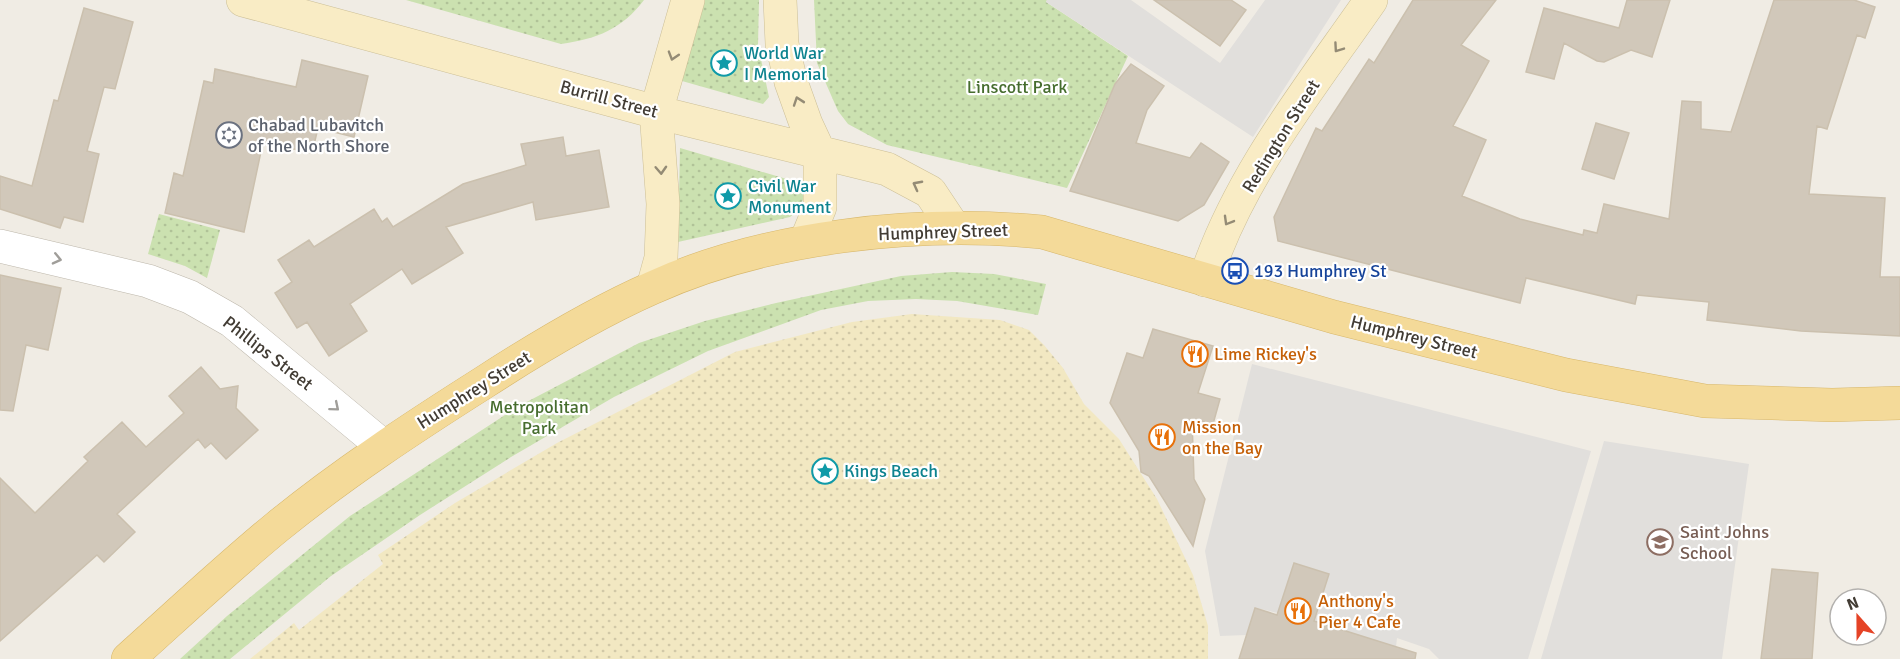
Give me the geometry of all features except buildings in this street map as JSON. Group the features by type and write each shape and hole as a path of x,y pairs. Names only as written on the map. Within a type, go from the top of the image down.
{"main road":[{"name":"Humphrey Street","path":"128,659 277,528 384,447 568,330 653,287 721,263 806,241 954,228 992,227 1042,232 1334,317 1566,375 1705,401 1832,405 1900,403"}],"street":[{"name":"Burrill Street","path":"243,0 656,112 887,169 930,192 954,228"},
{"path":"653,287 661,258 663,204 656,112 688,0"},
{"path":"780,0 782,44 791,82 820,154 820,207 806,241"},
{"name":"Redington Street","path":"1205,280 1218,238 1278,134 1371,0"},
{"name":"Phillips Street","path":"0,246 148,281 190,297 232,321 384,447"}],"sand":[{"name":"Kings Beach","path":"912,314 1000,320 1029,330 1044,345 1063,368 1084,404 1119,439 1157,499 1193,575 1208,626 1208,659 250,659 294,623 299,630 383,564 378,555 455,503 557,443 735,352 852,322"}],"green space":[{"path":"406,0 644,0 627,18 608,31 597,36 561,44"},
{"path":"702,0 759,0 758,45 769,97 763,104 682,81"},
{"name":"Linscott Park","path":"814,0 1047,0 1046,2 1128,56 1067,188 887,145 848,124 838,111 817,63"},
{"path":"680,148 790,180 798,186 804,197 799,210 790,217 678,242"},
{"path":"159,214 220,230 207,278 185,266 148,254"},
{"name":"Metropolitan Park","path":"952,272 994,274 1046,284 1038,315 957,301 916,299 868,301 821,310 708,351 614,397 511,457 420,515 331,576 230,659 180,659 227,616 350,516 519,406 639,343 705,321 776,303 901,276"}],"shaded area":[{"path":"1047,0 1131,0 1220,63 1265,0 1341,0 1253,137 1046,2"},
{"path":"1252,364 1591,451 1528,659 1439,659 1429,649 1397,638 1396,647 1314,621 1256,608 1246,635 1220,636 1205,551"},
{"path":"1604,441 1749,464 1722,659 1541,659"}],"place":[{"name":"World War I Memorial","path":"724,63"},
{"name":"Chabad Lubavitch of the North Shore","path":"229,135"},
{"name":"Civil War Monument","path":"728,196"},
{"name":"193 Humphrey St","path":"1235,271"},
{"name":"Lime Rickey's","path":"1195,354"},
{"name":"Mission on the Bay","path":"1162,437"},
{"name":"Kings Beach","path":"825,471"},
{"name":"Saint Johns School","path":"1660,542"},
{"name":"Anthony's Pier 4 Cafe","path":"1298,611"}]}
